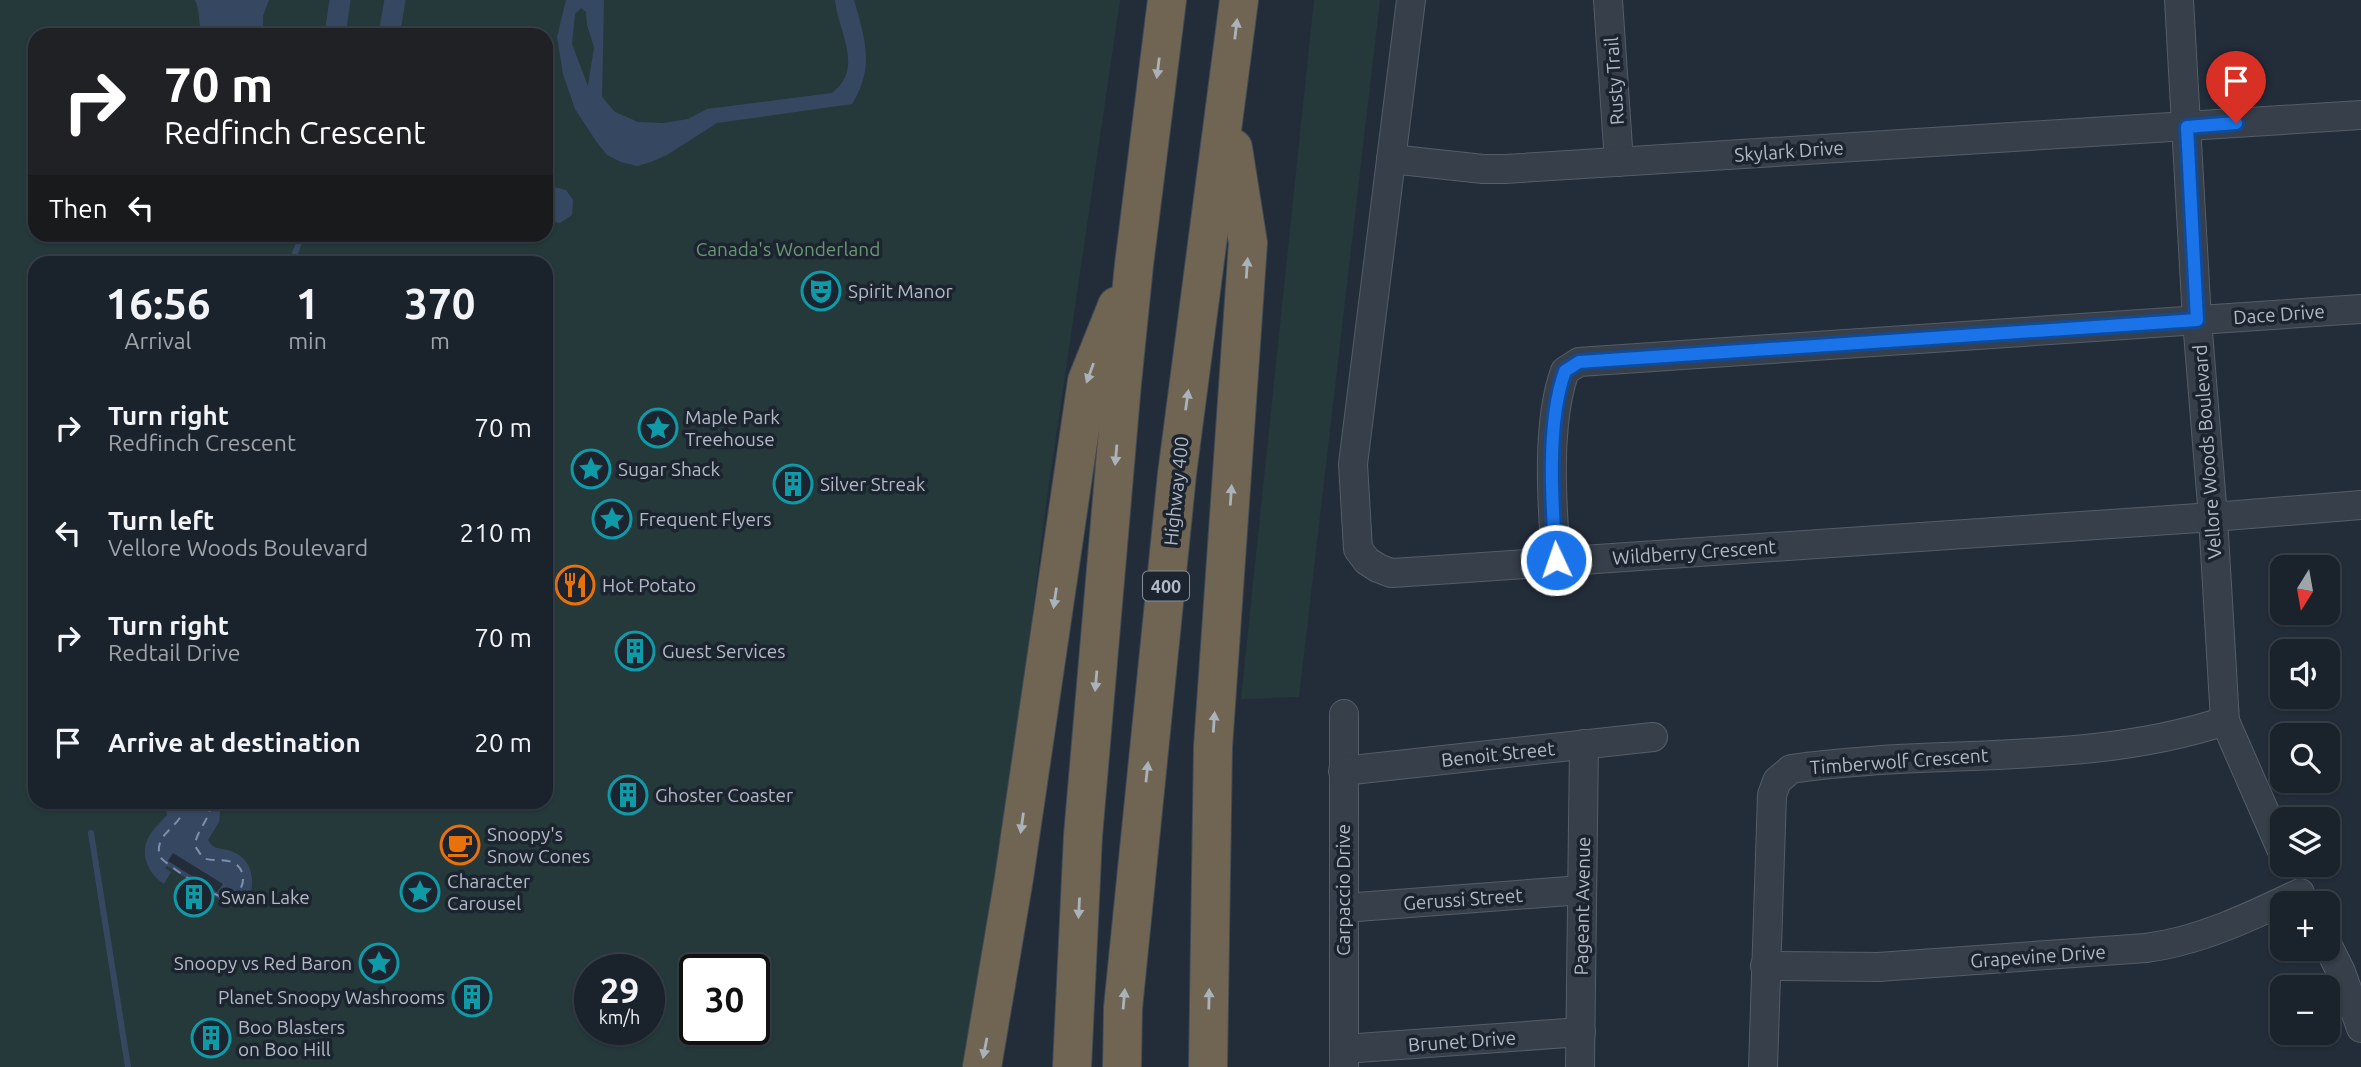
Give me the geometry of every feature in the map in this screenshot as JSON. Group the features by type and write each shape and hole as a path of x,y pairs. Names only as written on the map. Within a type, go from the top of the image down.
{"highway":[{"path":"1072,1067 1083,836 1134,265 1167,0"},
{"name":"Highway 400","path":"1122,1067 1124,995 1177,474 1239,0"},
{"path":"1208,1067 1213,747 1248,243 1226,107"},
{"path":"982,1067 1014,878 1087,381 1134,265"}],"street":[{"name":"Wildberry Crescent","path":"1411,0 1353,464 1358,549 1367,561 1391,573 2361,505"},
{"name":"Rusty Trail","path":"1608,0 1619,162"},
{"name":"Vellore Woods Boulevard","path":"2179,0 2197,320 2213,517 2225,721 2270,824"},
{"name":"Skylark Drive","path":"1391,159 1483,169 2361,115"},
{"name":"Dace Drive","path":"1556,560 1553,450 1558,399 1565,371 1579,362 2361,309"},
{"name":"Carpaccio Drive","path":"1344,714 1344,1058"},
{"name":"Timberwolf Crescent","path":"1763,1067 1772,796 1777,781 1791,769 2118,746 2196,730 2225,721"},
{"name":"Benoit Street","path":"1343,771 1653,737"},
{"name":"Pageant Avenue","path":"1580,1067 1584,744"},
{"name":"Gerussi Street","path":"1344,908 1582,890"},
{"name":"Grapevine Drive","path":"1766,966 1878,967 2146,948 2170,945 2270,910"},
{"path":"2336,961 2361,1028"},
{"name":"Brunet Drive","path":"1344,1058 1581,1032"}],"green space":[{"name":"Canada's Wonderland","path":"0,0 1120,0 1046,505 991,943 967,1067 0,1067"},
{"path":"1314,0 1380,0 1299,697 1241,699"}],"water":[{"path":"195,0 269,0 263,16 263,28 201,28"},
{"path":"566,0 604,0 602,97 615,112 638,122 664,123 688,119 707,109 832,93 842,83 848,61 835,0 854,0 862,28 866,65 864,78 852,104 717,123 667,155 637,166 607,155 575,109 563,74 557,37","holes":["581,8 586,12 594,47 588,86 572,44 575,14"]},
{"path":"553,187 566,190 573,200 572,215 560,223 553,222"},
{"path":"166,809 220,809 219,822 208,840 216,848 235,853 247,863 252,877 249,900 224,902 167,866 165,868 171,872 164,884 153,874 146,861 145,847 151,833 167,815"}],"pier":[{"path":"173,853 223,884 217,892 168,861"}],"waterway":[{"path":"336,28 340,0"},
{"path":"390,28 395,0"},
{"path":"294,256 299,242"},
{"path":"91,833 128,1067"}],"ferry route":[{"path":"180,809 181,816 159,844 160,857 213,893 221,897 232,897 237,894 242,884 240,868 232,862 203,858 195,846 210,809"}],"place":[{"name":"Spirit Manor","path":"821,291"},
{"name":"Maple Park Treehouse","path":"658,428"},
{"name":"Sugar Shack","path":"591,469"},
{"name":"Silver Streak","path":"793,484"},
{"name":"Frequent Flyers","path":"612,519"},
{"name":"Hot Potato","path":"575,585"},
{"name":"Guest Services","path":"635,651"},
{"name":"Ghoster Coaster","path":"628,795"},
{"name":"Snoopy's Snow Cones","path":"460,845"},
{"name":"Character Carousel","path":"420,892"},
{"name":"Swan Lake","path":"194,897"},
{"name":"Snoopy vs Red Baron","path":"379,963"},
{"name":"Planet Snoopy Washrooms","path":"472,997"},
{"name":"Boo Blasters on Boo Hill","path":"211,1038"}],"route":[{"path":"1556,560 1553,450 1558,399 1565,371 1579,362 2197,320 2187,127 2236,123"}]}
